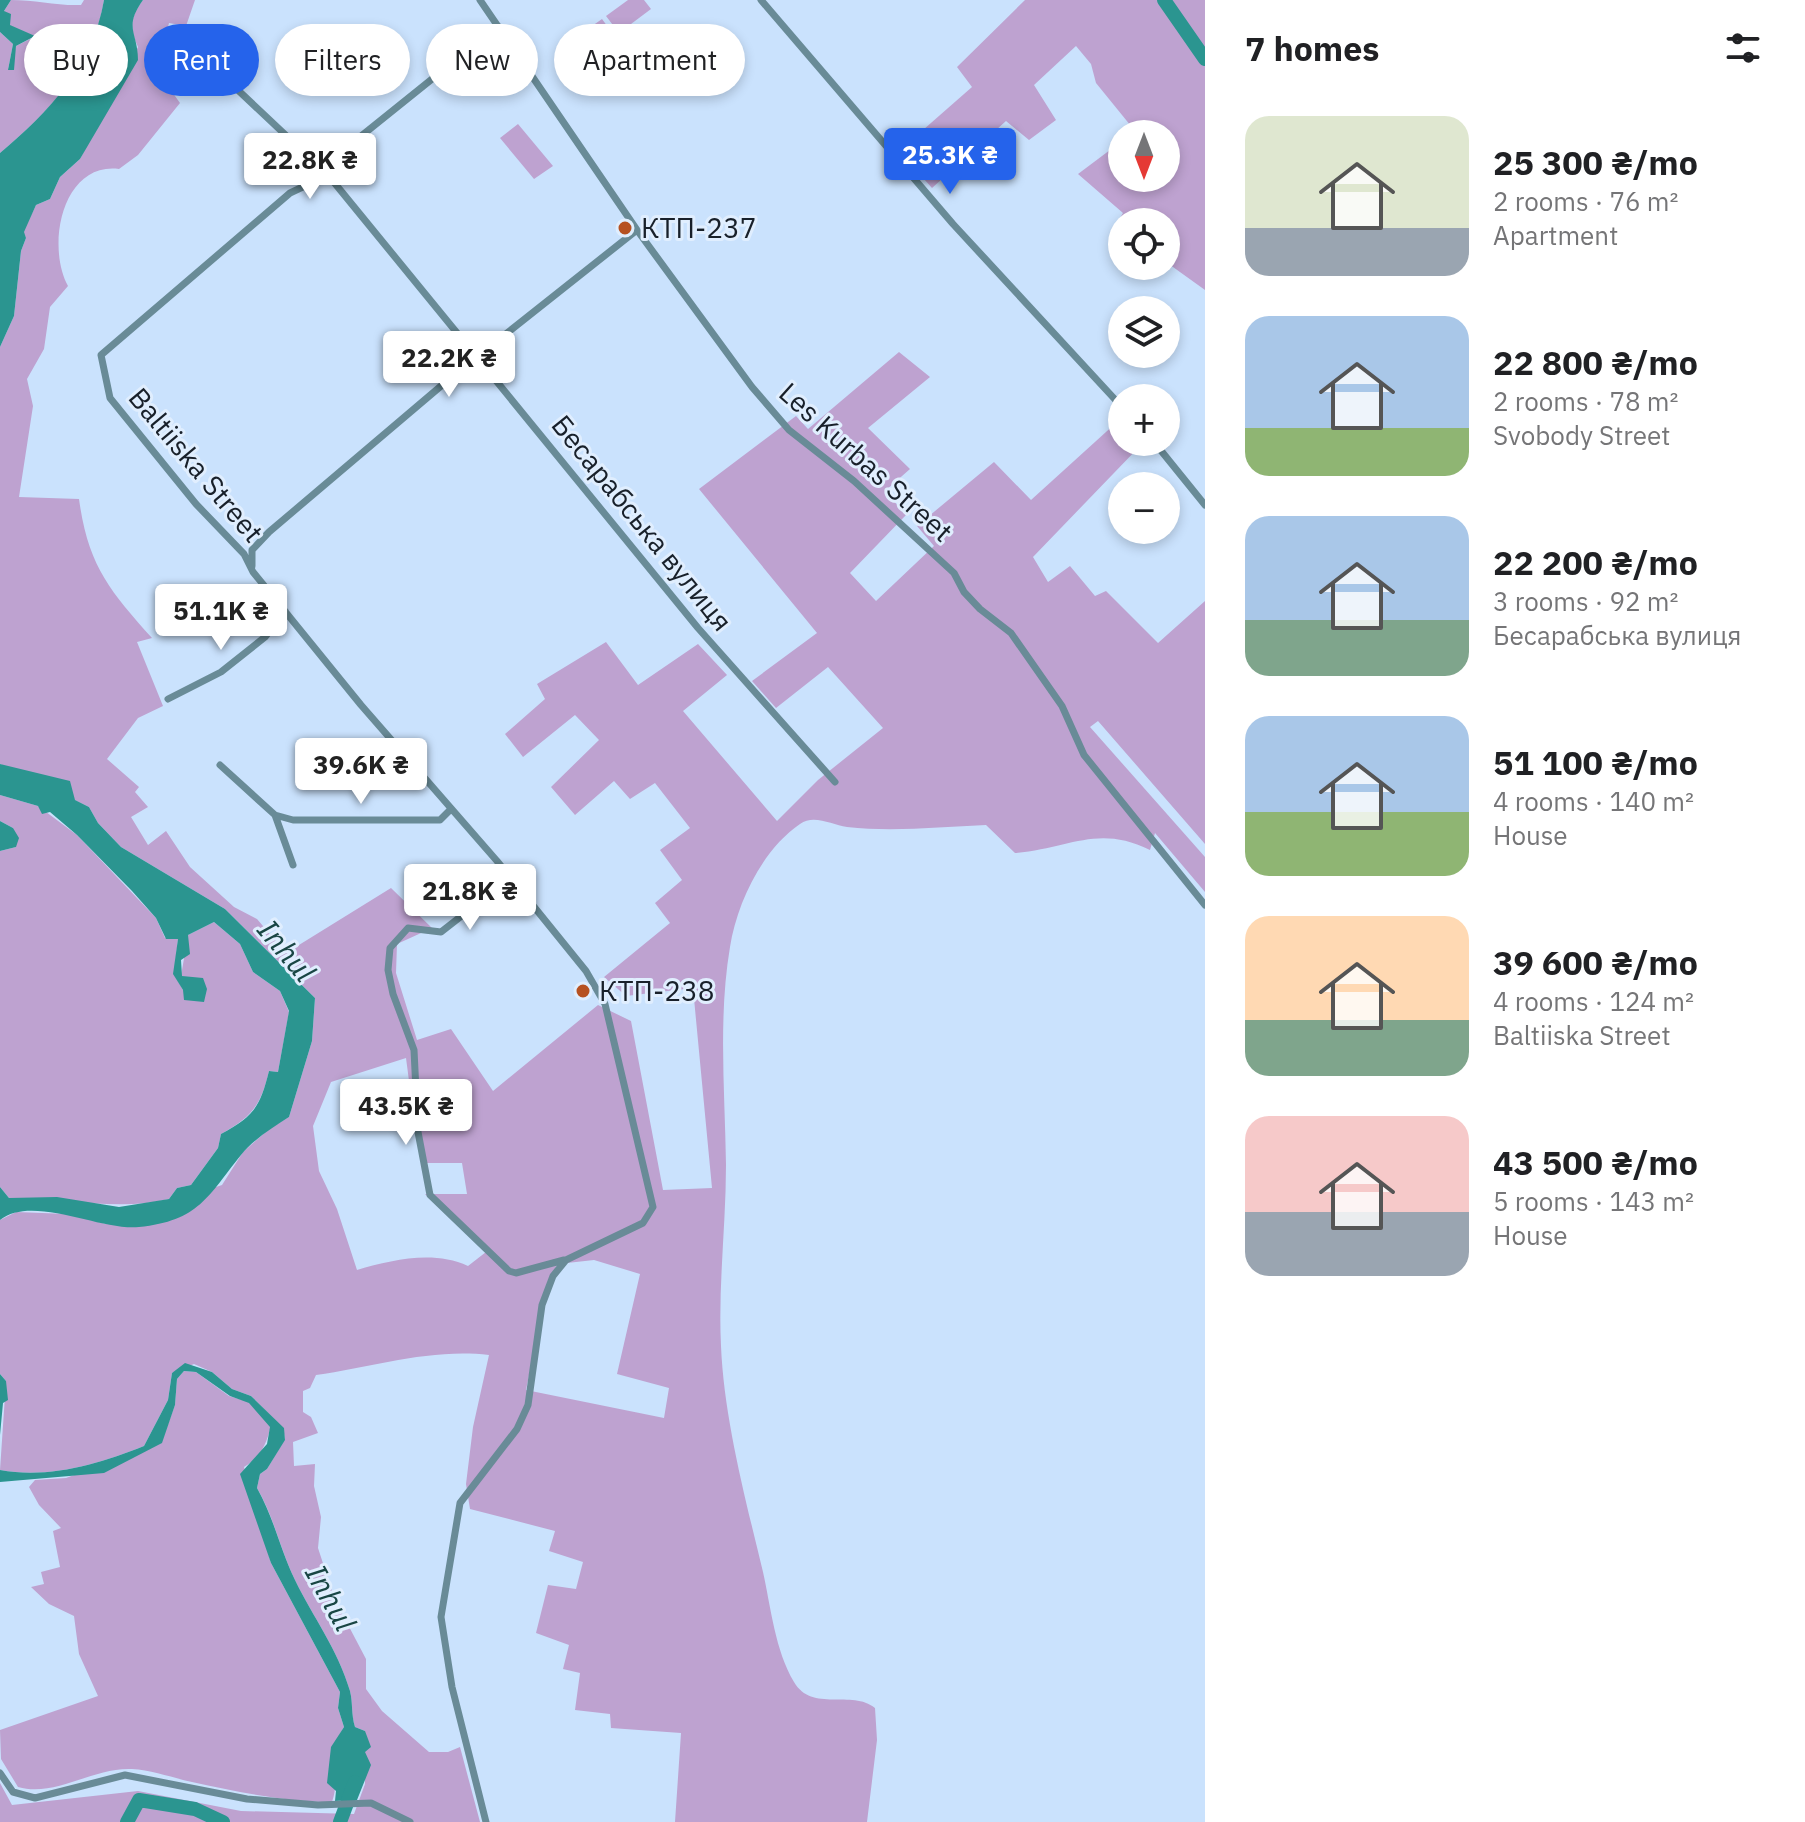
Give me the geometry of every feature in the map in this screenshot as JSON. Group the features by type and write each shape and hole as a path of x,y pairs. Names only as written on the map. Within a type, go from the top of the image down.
{"street":[{"name":"Les Kurbas Street","path":"480,0 497,24"},
{"path":"761,0 953,224 1108,392"},
{"path":"328,175 345,149 426,84"},
{"name":"Les Kurbas Street","path":"538,85 637,230 752,387 789,430 854,481 954,573 964,592 980,609 1011,633 1062,706 1084,755 1205,905"},
{"name":"Бесарабська вулиця","path":"244,96 328,175 698,628 835,782"},
{"name":"Baltiiska Street","path":"328,175 290,193 101,355 110,398 196,504 244,554 253,572 510,878 586,971 605,1004 653,1207 643,1223 566,1260 516,1273 509,1271 430,1195 418,1132 414,1050 393,994 388,970 390,948 408,928 441,932 510,878"},
{"path":"253,572 252,550 269,532 477,358 637,230"},
{"path":"1165,456 1205,505"},
{"path":"168,699 221,672 265,637 285,611"},
{"path":"220,765 275,815 293,820 440,820 451,809"},
{"path":"275,815 293,865"},
{"path":"486,1822 452,1687 441,1617 454,1531 465,1494 517,1429 528,1405 542,1305 553,1276 566,1260"},
{"path":"0,1773 13,1792 35,1798 125,1775 247,1799 340,1804 360,1802 387,1809 410,1822"}],"shaded area":[{"path":"0,0 11,0 4,11 11,14 10,25 24,31 24,42 16,46 14,70 8,70 13,44 0,32"},
{"path":"11,0 81,5 84,0 104,0 99,24 24,24 24,32 9,25 4,11"},
{"path":"104,0 143,0 133,24 138,60 128,77 128,24 98,24"},
{"path":"143,0 195,0 187,24 144,24 144,96 175,96 180,103 138,155 119,169 100,170 84,179 72,192 64,210 59,230 59,250 68,286 50,307 44,349 27,379 33,406 19,497 79,499 88,542 103,575 152,638 137,642 163,706 138,718 107,759 139,787 135,792 148,807 131,817 148,845 166,831 190,867 234,907 257,919 286,953 391,888 432,928 397,944 396,973 417,1040 451,1029 493,1091 598,1005 631,1021 663,1190 712,1188 693,988 626,996 604,977 670,923 655,903 682,880 660,850 690,828 655,783 630,799 614,781 575,815 551,787 599,740 575,715 523,757 505,734 545,699 537,684 606,642 638,685 698,644 727,675 683,711 777,821 818,780 883,728 828,667 776,708 752,681 817,633 699,489 796,416 808,429 899,352 930,377 868,428 910,469 885,491 906,515 850,573 876,601 934,546 917,526 994,462 1031,500 1108,430 1108,456 1130,456 1115,472 1108,472 1108,479 1033,557 1048,582 1070,566 1095,596 1106,591 1158,643 1205,601 1205,844 1098,721 1090,727 1205,857 1205,892 1155,833 1150,850 1131,842 1098,838 1015,853 986,825 881,829 811,820 786,835 763,863 745,896 733,930 726,974 723,1028 726,1165 720,1323 726,1402 774,1628 788,1670 794,1682 811,1696 855,1700 875,1708 877,1740 867,1822 675,1822 681,1733 611,1728 610,1714 575,1710 580,1673 563,1669 569,1645 536,1633 548,1585 576,1589 583,1562 549,1551 555,1531 470,1509 466,1484 473,1427 489,1355 446,1354 316,1375 310,1388 303,1391 303,1412 311,1417 318,1433 293,1442 294,1466 315,1464 314,1486 321,1517 318,1548 335,1600 366,1659 366,1689 382,1711 429,1752 448,1752 460,1747 480,1822 0,1822 0,1783 12,1805 138,1791 241,1811 354,1814 365,1784 365,1731 355,1727 345,1676 295,1580 257,1488 260,1474 267,1469 285,1439 283,1428 251,1396 232,1389 212,1372 194,1364 172,1373 168,1400 144,1446 74,1468 37,1473 0,1470 6,1381 0,1374 0,1220 16,1212 68,1214 106,1224 222,1185 243,1152 269,1129 289,1117 312,1041 315,998 225,909 121,847 98,823 89,807 0,764 0,347 14,316 21,251 26,238 23,232 36,205 50,199 60,177 80,159 113,96 128,96 128,66 138,47 133,34 133,17","holes":["406,1058 416,1134 424,1163 462,1163 467,1194 425,1194 486,1252 468,1266 441,1258 412,1258 357,1270 337,1209 319,1171 313,1126 331,1082","594,1260 640,1274 617,1374 669,1388 664,1418 526,1390 548,1280 558,1264"]},
{"path":"628,0 644,0 651,9 631,24 612,24 606,16"},
{"path":"1025,0 1205,0 1205,290 1180,272 1180,208 1117,208 1078,174 1108,152 1108,192 1180,192 1180,120 1126,120 1096,83 1091,64 1076,46 1034,85 1056,120 1029,140 1006,121 932,188 899,151 972,87 957,67"},
{"path":"0,32 13,44 8,70 16,46 24,42 24,96 59,96 0,153"},
{"path":"58,96 117,96 80,159 60,177 50,199 36,205 24,232 26,238 21,251 14,316 0,347 0,153"},
{"path":"518,124 553,166 534,179 500,138"},
{"path":"0,764 70,781 75,800 89,807 98,823 121,847 225,909 315,998 312,1041 289,1117 246,1149 200,1204 176,1219 159,1224 123,1227 30,1211 14,1213 0,1220 0,1187 9,1198 57,1197 119,1207 169,1199 177,1188 191,1185 218,1148 221,1134 241,1122 259,1102 269,1071 278,1072 289,1011 280,991 253,972 240,944 214,922 188,935 190,954 181,960 182,976 203,978 207,989 204,1002 184,1000 183,990 173,974 178,939 166,939 156,918 132,891 50,812 42,814 38,806 0,795"},
{"path":"0,795 38,806 77,835 156,918 165,938 178,939 174,974 183,990 192,980 181,976 188,935 214,922 240,944 253,972 280,991 289,1012 278,1072 269,1071 254,1109 221,1134 218,1148 191,1185 177,1188 169,1199 110,1204 9,1198 0,1187 0,851 16,847 13,828 0,821"},
{"path":"0,821 13,828 19,838 16,847 0,851"},
{"path":"185,1363 212,1372 232,1389 251,1396 284,1428 285,1440 267,1469 260,1474 257,1488 295,1580 345,1676 355,1727 365,1731 371,1747 365,1752 371,1765 357,1800 335,1801 336,1791 327,1783 331,1747 344,1727 338,1708 340,1692 271,1563 240,1474 267,1444 270,1427 249,1403 230,1396 196,1372 184,1371 177,1379 175,1405 162,1443 104,1473 0,1482 0,1470 37,1473 74,1468 144,1446 168,1400 172,1373"},
{"path":"184,1371 196,1372 229,1396 249,1402 271,1426 262,1450 244,1467 271,1563 340,1692 338,1708 344,1727 334,1749 335,1791 332,1802 262,1796 132,1769 103,1773 46,1789 32,1789 18,1787 1,1759 0,1730 98,1696 79,1654 74,1616 49,1604 31,1587 44,1584 41,1572 60,1567 53,1531 61,1528 39,1505 29,1487 35,1480 66,1478 161,1443 175,1405 177,1379"},
{"path":"0,1374 6,1381 8,1400 3,1403 0,1435"}],"waterway":[{"path":"1164,0 1205,59"},
{"name":"Inhul","path":"340,1822 355,1782"},
{"path":"127,1822 139,1800 195,1809 223,1822"}],"place":[{"name":"КТП-237","path":"625,228"},
{"name":"КТП-238","path":"583,991"}]}
